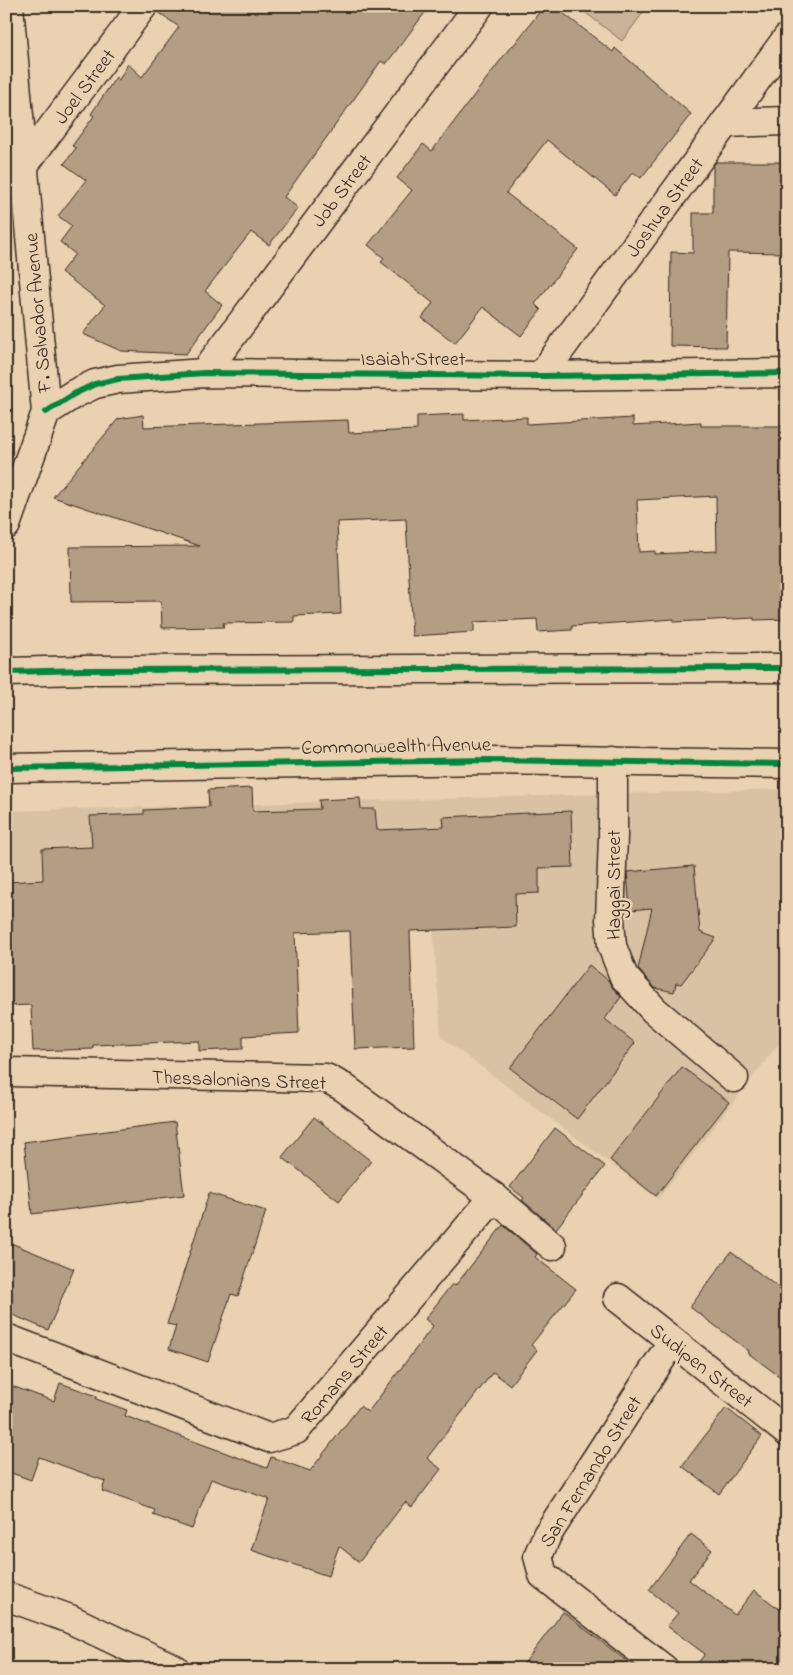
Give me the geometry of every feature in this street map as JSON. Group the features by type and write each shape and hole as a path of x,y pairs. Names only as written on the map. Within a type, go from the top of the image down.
{"street":[{"name":"F. Salvador Avenue","path":"9,6 46,412"},
{"name":"Joel Street","path":"24,165 143,6"},
{"name":"Job Street","path":"204,373 479,6"},
{"name":"Joshua Street","path":"541,376 787,38"},
{"path":"725,123 787,121"},
{"name":"Isaiah Street","path":"46,412 74,394 95,384 118,379 204,373 541,376 787,373"},
{"path":"6,524 46,412"},
{"path":"6,672 95,670 787,668"},
{"name":"Commonwealth Avenue","path":"6,768 488,760 787,764"},
{"name":"Haggai Street","path":"613,761 610,920 612,946 615,954 624,977 654,1010 734,1078"},
{"name":"Thessalonians Street","path":"6,1072 326,1078 343,1087 494,1197"},
{"path":"494,1197 552,1246"},
{"name":"Romans Street","path":"6,1338 269,1438 296,1430 494,1197"},
{"name":"Sudipen Street","path":"618,1298 787,1432"},
{"name":"San Fernando Street","path":"664,1669 543,1575 538,1556 547,1535 672,1342"},
{"path":"6,1596 70,1619 175,1669"}],"shaded area":[{"path":"577,6 648,6 622,41"},
{"path":"787,789 787,1033 658,1199 441,1037 432,912 6,936 6,811"}],"building":[{"path":"158,6 430,6 386,64 381,61 284,197 298,208 269,245 251,232 205,291 222,305 186,354 121,351 83,334 105,305 61,272 75,254 60,242 72,226 58,216 86,180 64,164 76,148 72,146 94,116 91,114 116,77 119,80 128,64 142,77 179,27 157,11"},
{"path":"544,6 554,6 613,52 615,48 691,114 641,178 633,172 615,195 547,140 506,193 578,249 535,304 541,310 521,336 483,307 455,343 422,318 433,303 381,262 384,258 368,245 412,190 397,178 423,144 432,151"},
{"path":"716,162 787,162 787,253 728,252 726,347 670,346 671,252 693,253 693,213 713,213 713,166"},
{"path":"464,414 464,420 527,417 527,424 633,418 633,426 701,422 701,426 787,426 787,619 754,620 754,618 674,622 674,619 572,626 572,630 538,632 537,619 474,622 474,632 412,636 406,519 337,522 341,614 294,616 294,622 223,623 224,627 162,628 161,601 71,602 70,547 200,546 53,497 118,419 143,415 144,427 348,420 349,433 417,430 417,416","holes":["716,496 717,551 655,554 655,551 639,552 637,500"]},
{"path":"252,788 253,811 320,809 319,800 360,798 361,809 375,809 377,830 444,827 443,817 571,811 573,867 539,868 539,893 515,894 516,927 410,931 414,1047 355,1049 350,931 295,933 299,1033 243,1036 243,1049 199,1051 199,1041 93,1045 93,1049 33,1051 31,1005 6,1006 6,882 43,880 42,849 92,847 90,816 144,814 144,810 209,807 208,790"},
{"path":"694,866 700,932 716,938 681,984 676,983 674,992 655,988 638,969 652,908 630,910 627,872"},
{"path":"589,965 608,980 621,997 605,1019 635,1043 577,1119 510,1068"},
{"path":"682,1067 729,1102 656,1196 610,1160"},
{"path":"314,1117 371,1161 339,1201 282,1157"},
{"path":"175,1122 184,1195 32,1214 24,1142"},
{"path":"555,1128 605,1166 556,1229 522,1200 524,1198 510,1187"},
{"path":"209,1193 266,1211 238,1296 231,1294 208,1362 169,1349 176,1326 167,1324"},
{"path":"503,1225 537,1254 535,1257 576,1289 531,1345 537,1350 510,1385 493,1372 427,1458 441,1469 412,1507 405,1502 359,1562 339,1546 328,1576 251,1550 269,1499 211,1479 192,1529 153,1515 155,1510 102,1491 105,1481 39,1457 31,1480 6,1471 6,1384 54,1401 60,1383 97,1396 96,1399 127,1410 125,1416 267,1468 271,1457 310,1471 360,1406 368,1412 433,1326 425,1319 452,1284 455,1286"},
{"path":"6,1241 74,1269 48,1330 6,1312"},
{"path":"731,1252 787,1294 787,1382 690,1307"},
{"path":"726,1408 762,1436 719,1494 682,1466"},
{"path":"691,1534 712,1550 689,1580 735,1615 754,1590 787,1615 787,1669 693,1669 705,1654 667,1626 678,1613 649,1590"},
{"path":"563,1612 637,1669 520,1669"}],"cycle path":[{"path":"46,412 74,394 95,384 118,379 204,373 541,376 787,373"},
{"path":"6,672 85,670 787,668"},
{"path":"6,768 488,760 787,764"}]}
